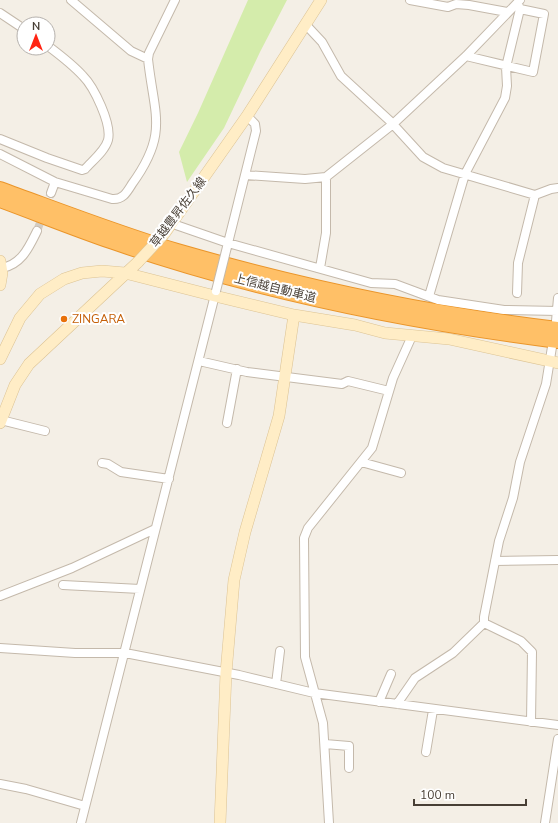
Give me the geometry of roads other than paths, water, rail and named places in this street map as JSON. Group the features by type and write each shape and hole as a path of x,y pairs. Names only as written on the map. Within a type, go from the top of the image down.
{"highway":[{"name":"上信越自動車道","path":"0,189 176,250 292,281 415,308 557,325"},
{"name":"上信越自動車道","path":"0,200 114,242 290,292 412,319 555,344"}],"street":[{"path":"71,0 130,51 148,59"},
{"path":"0,154 55,182 112,199 121,198 125,195 150,155 155,138 156,110 148,59 149,53 175,0"},
{"name":"草越豊昇佐久線","path":"0,421 15,385 29,364 138,262 173,224 307,26 321,0"},
{"path":"410,0 448,7 456,4 469,5 508,12"},
{"path":"245,176 304,179 326,177 393,124 466,56 508,12 519,4"},
{"path":"466,56 506,67 533,72 544,14 519,4"},
{"path":"429,296 465,174 503,104 508,86 506,67 519,4"},
{"path":"0,13 16,24"},
{"path":"307,26 322,42 341,76 393,124 429,162 535,195 558,188"},
{"path":"0,139 82,170 85,169 108,142 106,117 90,85 84,76 56,53"},
{"path":"81,823 245,176 256,128 247,116"},
{"path":"320,268 326,233 326,177"},
{"path":"51,193 55,182"},
{"path":"517,293 518,263 535,195"},
{"path":"173,224 227,245 320,268 371,283 395,284 438,300 504,310 558,311"},
{"path":"0,285 1,265 14,264 23,255 37,231"},
{"path":"0,359 20,318 32,301 48,288 64,279 82,273 102,271 125,273 215,294 294,315 355,325 389,334 459,341 554,362"},
{"path":"557,325 558,298"},
{"path":"220,823 226,673 230,616 237,563 276,431 287,376 294,315"},
{"path":"329,823 323,723 314,693 305,651 304,538 308,528 361,462 375,441 393,378 412,336"},
{"path":"397,704 415,678 453,653 484,623 499,541 513,498 520,462 554,362 555,344"},
{"path":"199,361 247,372 342,384 348,382 389,391"},
{"path":"227,422 237,369"},
{"path":"0,421 45,431"},
{"path":"361,462 401,473"},
{"path":"102,463 108,464 121,472 169,479"},
{"path":"0,596 72,568 155,529"},
{"path":"495,561 558,560"},
{"path":"63,585 140,589"},
{"path":"484,623 521,641 532,652 531,722"},
{"path":"0,648 75,653 125,653 226,673 314,693 558,726"},
{"path":"276,684 280,651"},
{"path":"379,702 391,674"},
{"path":"426,752 433,710"},
{"path":"545,823 558,739"},
{"path":"325,744 349,746 348,768"},
{"path":"0,784 26,789 85,806"}],"tunnel":[{"path":"37,231 51,193"}],"place":[{"name":"ZINGARA","path":"64,319"}]}
